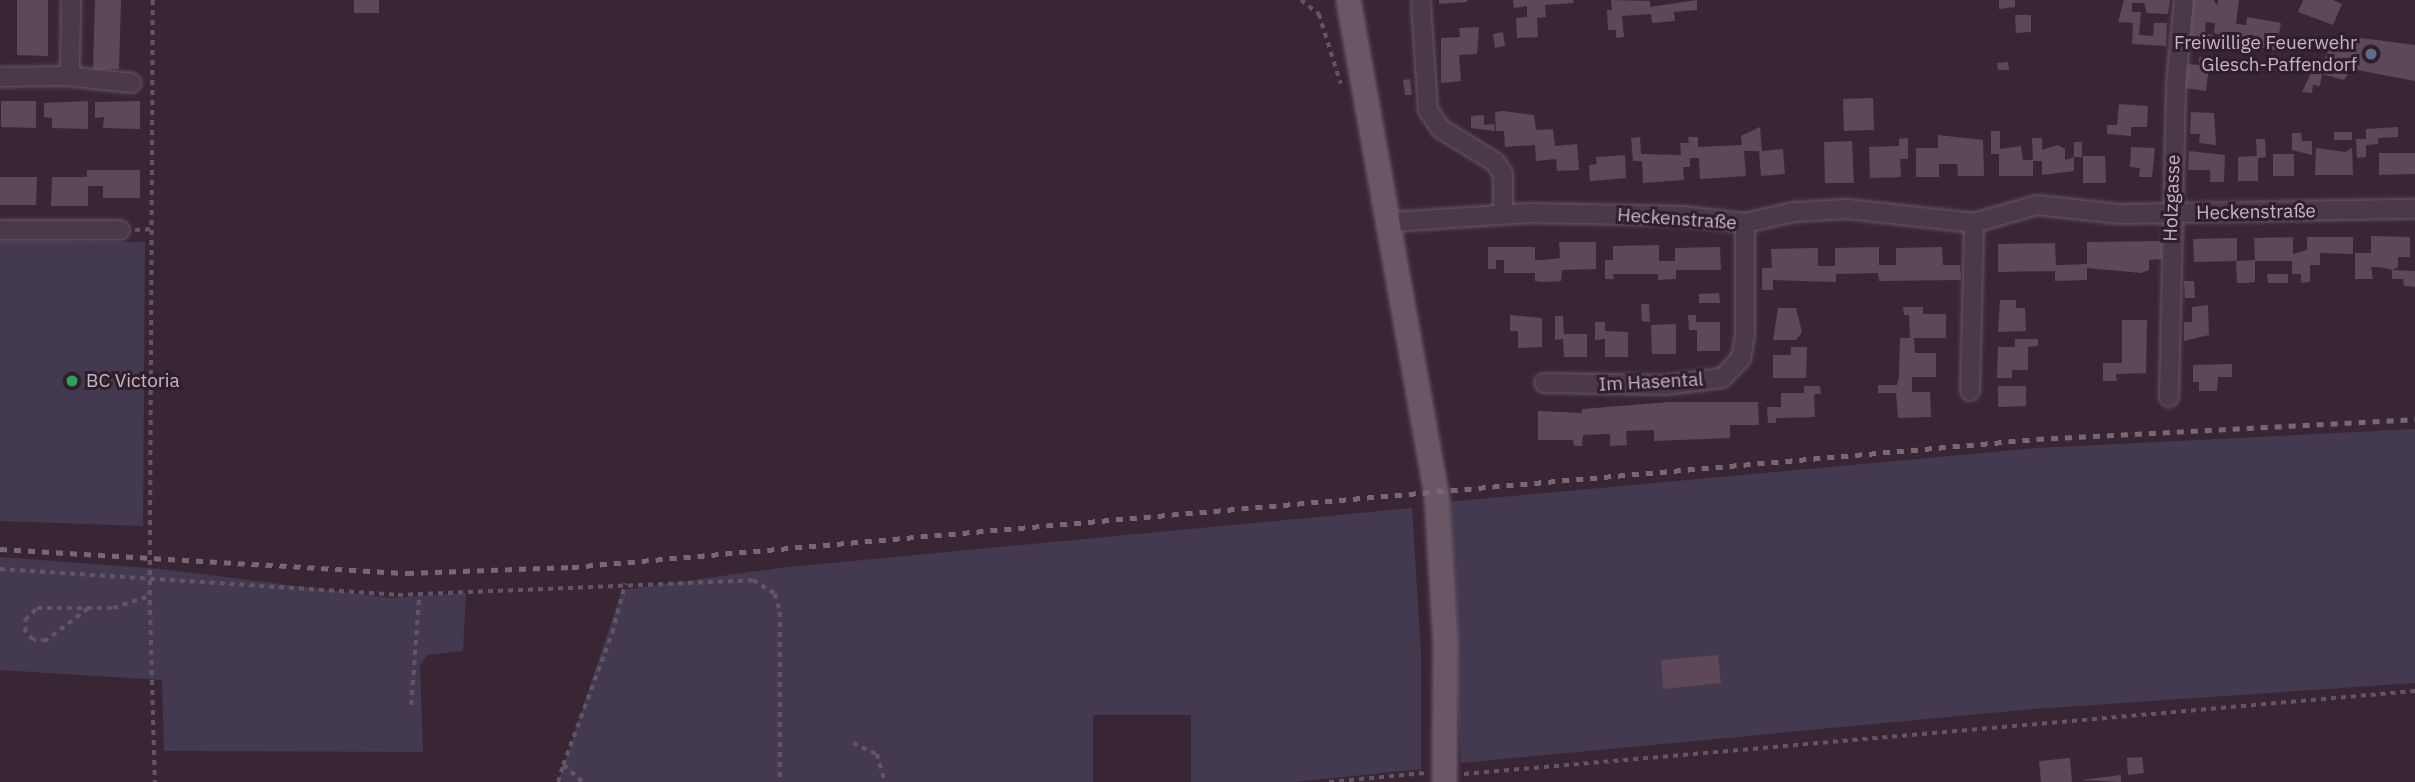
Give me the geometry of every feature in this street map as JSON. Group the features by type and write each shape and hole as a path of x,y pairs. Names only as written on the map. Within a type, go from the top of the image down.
{"main road":[{"path":"1348,0 1391,222 1436,492 1445,643 1433,774"}],"street":[{"path":"66,76 71,66 71,0"},
{"name":"Holzgasse","path":"2169,397 2171,214 2184,0"},
{"path":"1421,4 1428,110 1441,129 1495,162 1503,174 1503,214"},
{"path":"0,77 66,76 132,83"},
{"name":"Heckenstraße","path":"1391,222 1503,214 1683,216 1745,223 1794,212 1847,209 1974,223 2037,205 2171,214 2415,209"},
{"name":"Im Hasental","path":"1544,383 1665,385 1722,378 1741,358 1745,335 1745,223"},
{"path":"1970,391 1974,223"},
{"path":"0,230 120,230"}],"path":[{"path":"153,0 154,229 150,596 155,782"},
{"path":"1301,0 1319,14 1344,96"},
{"path":"0,569 150,576 419,595 753,580 775,594 780,612 780,782"},
{"path":"558,782 612,634 625,584"},
{"path":"411,705 419,595"},
{"path":"88,609 46,641 33,640 25,632 25,620 37,608 130,606 150,596"},
{"path":"1329,782 1470,774 2415,691"},
{"path":"853,743 877,754 885,782"},
{"path":"563,765 582,782"}],"shaded area":[{"name":"BC Victoria","path":"0,241 145,242 143,526 0,521"},
{"path":"2415,429 2415,683 2033,709 1461,763 1447,502 2038,448"},
{"path":"1412,508 1421,654 1421,769 1294,782 1191,782 1191,715 1093,715 1093,782 558,782 622,590 779,568"},
{"path":"0,557 161,569 391,598 466,593 463,651 427,655 420,665 423,752 164,751 162,680 0,670"}],"building":[{"path":"17,0 48,0 48,56 17,55"},
{"path":"95,0 121,0 119,69 93,70"},
{"path":"354,0 379,0 379,13 354,13"},
{"path":"1439,0 1467,0 1467,2 1439,4"},
{"path":"1513,0 1573,0 1574,3 1545,5 1546,17 1537,18 1538,37 1517,38 1516,18 1527,17 1527,6 1514,8"},
{"path":"1611,0 1650,1 1650,7 1697,0 1697,10 1674,12 1675,21 1652,23 1651,14 1622,16 1624,37 1616,38 1616,30 1608,30 1607,10 1612,10"},
{"path":"1999,0 2015,0 2015,7 1999,9"},
{"path":"2124,0 2170,0 2168,14 2147,13 2144,3 2132,3 2132,12 2141,12 2139,35 2153,36 2154,23 2167,23 2166,46 2132,44 2133,23 2118,22"},
{"path":"2191,0 2214,0 2217,6 2218,0 2239,0 2236,24 2246,25 2247,17 2281,23 2276,50 2244,45 2243,51 2232,50 2234,37 2214,33 2215,23 2206,22 2205,34 2213,35 2212,48 2187,45"},
{"path":"2303,0 2333,0 2342,4 2333,25 2298,12"},
{"path":"2015,15 2031,15 2031,32 2016,33"},
{"path":"1479,27 1477,54 1459,55 1461,81 1441,83 1441,38 1460,37 1459,28"},
{"path":"1503,32 1505,46 1495,48 1493,34"},
{"name":"Freiwillige Feuerwehr Glesch-Paffendorf","path":"2353,37 2415,45 2415,81 2352,69 2344,80 2322,74 2320,86 2313,85 2312,93 2302,92 2316,62 2322,64 2333,41 2351,45"},
{"path":"2199,57 2222,60 2222,67 2209,66 2206,91 2185,88 2188,64 2199,65"},
{"path":"2008,62 2009,70 1998,70 1997,63"},
{"path":"1410,79 1412,95 1405,95 1403,80"},
{"path":"1873,98 1874,130 1844,131 1843,99"},
{"path":"1,101 36,101 36,128 1,127"},
{"path":"88,101 88,129 52,128 52,118 44,117 44,103"},
{"path":"140,101 140,129 103,128 104,117 95,118 95,102"},
{"path":"2119,104 2148,106 2147,127 2131,127 2131,136 2107,134 2107,125 2117,125"},
{"path":"1495,112 1534,115 1536,130 1553,129 1555,146 1577,144 1579,170 1557,171 1556,159 1536,161 1535,145 1505,147 1504,131 1496,131"},
{"path":"2191,112 2214,113 2216,145 2199,143 2200,134 2190,134"},
{"path":"1484,115 1484,125 1494,124 1495,131 1471,128 1471,116"},
{"path":"1760,127 1762,151 1783,149 1785,174 1761,176 1759,151 1744,151 1746,176 1700,179 1699,158 1690,158 1690,167 1683,167 1684,180 1643,183 1642,161 1633,161 1631,138 1640,137 1641,154 1681,155 1680,143 1689,143 1688,137 1698,137 1698,147 1742,145 1741,136"},
{"path":"2398,127 2398,137 2378,138 2378,144 2366,145 2366,157 2357,158 2356,139 2366,139 2366,129"},
{"path":"1991,131 2000,131 2000,149 2021,146 2023,160 2033,160 2032,138 2042,138 2042,150 2058,145 2065,149 2065,160 2074,157 2074,171 2042,175 2042,161 2033,161 2033,176 1999,176 1999,154 1991,154"},
{"path":"2334,132 2352,132 2352,140 2334,140"},
{"path":"2292,133 2301,133 2302,141 2312,141 2312,155 2292,150"},
{"path":"1938,135 1983,140 1984,176 1958,176 1957,164 1939,164 1939,177 1916,177 1916,148 1938,148"},
{"path":"1908,138 1908,159 1900,159 1901,177 1870,178 1869,147 1899,146 1899,139"},
{"path":"2256,139 2265,139 2266,157 2258,158 2258,181 2238,181 2238,157 2257,156"},
{"path":"1852,141 1854,183 1825,183 1824,142"},
{"path":"2074,142 2082,142 2082,157 2074,157"},
{"path":"2131,147 2155,148 2152,177 2139,177 2140,168 2130,167"},
{"path":"2316,148 2345,152 2352,148 2353,175 2315,175"},
{"path":"2189,151 2225,155 2224,182 2210,182 2210,170 2188,170"},
{"path":"2379,153 2415,153 2415,174 2379,175"},
{"path":"2273,154 2294,154 2294,176 2273,176"},
{"path":"1625,155 1626,178 1590,181 1589,165 1597,164 1596,157"},
{"path":"2083,156 2105,156 2106,183 2083,183"},
{"path":"87,170 140,170 140,198 103,198 103,186 88,186 88,206 51,206 52,177 87,177"},
{"path":"0,177 37,177 36,205 0,205"},
{"path":"2371,236 2410,237 2410,257 2398,257 2398,267 2392,270 2371,267 2373,279 2355,279 2355,253 2371,253"},
{"path":"2293,237 2293,254 2307,250 2307,237 2353,237 2353,254 2320,253 2320,265 2310,265 2310,282 2301,283 2301,274 2292,274 2292,261 2255,261 2255,282 2246,283 2237,283 2236,261 2194,262 2193,239 2237,238 2237,261 2255,260 2254,238"},
{"path":"2162,241 2162,259 2149,260 2149,270 2141,273 2087,268 2087,280 2055,281 2055,271 1998,272 1998,244 2055,243 2056,265 2064,265 2087,264 2087,242"},
{"path":"1559,242 1596,242 1596,269 1562,270 1561,281 1543,282 1535,281 1535,273 1504,273 1504,260 1496,260 1496,269 1488,269 1488,247 1535,247 1535,260 1543,260 1560,258"},
{"path":"1659,245 1659,261 1675,261 1675,248 1720,247 1721,270 1676,270 1676,279 1658,280 1658,274 1613,274 1614,279 1605,279 1605,260 1613,260 1613,246"},
{"path":"1879,247 1879,265 1896,265 1896,248 1942,247 1943,265 1960,265 1961,280 1879,281 1878,273 1836,274 1836,282 1773,280 1773,290 1762,290 1762,268 1772,268 1771,249 1818,248 1818,266 1835,266 1835,248"},
{"path":"2392,270 2415,271 2415,287 2404,286 2403,279 2392,279"},
{"path":"2267,274 2288,274 2288,283 2268,283"},
{"path":"2184,281 2194,281 2195,298 2185,298"},
{"path":"1719,293 1720,303 1699,303 1699,294"},
{"path":"2000,300 2016,300 2016,308 2025,308 2026,331 1998,332"},
{"path":"1641,304 1649,304 1650,322 1642,321"},
{"path":"2208,305 2209,335 2184,341 2184,322 2192,322 2192,307"},
{"path":"1903,307 1923,307 1923,314 1946,314 1946,338 1914,338 1915,353 1936,353 1936,377 1912,377 1912,392 1930,392 1931,417 1898,418 1896,393 1878,393 1878,385 1897,385 1900,338 1910,338 1909,315 1904,315"},
{"path":"1778,308 1796,308 1802,332 1796,340 1773,340"},
{"path":"1510,315 1542,318 1542,347 1518,348 1518,331 1510,331"},
{"path":"1688,315 1696,315 1696,322 1720,322 1720,351 1697,351 1697,330 1689,330"},
{"path":"1555,316 1563,316 1564,334 1587,334 1587,357 1564,357 1563,339 1555,340"},
{"path":"2122,320 2147,320 2146,373 2116,374 2117,381 2103,381 2103,363 2122,363"},
{"path":"1595,322 1605,322 1605,331 1628,332 1628,357 1605,357 1605,339 1595,340"},
{"path":"1676,324 1676,354 1652,354 1651,325"},
{"path":"2015,339 2038,339 2038,346 2028,347 2028,370 2012,370 2012,378 1997,378 1998,347 2015,347"},
{"path":"1791,347 1807,347 1806,378 1773,378 1773,355 1791,355"},
{"path":"2232,364 2232,377 2218,377 2217,391 2199,391 2199,382 2193,382 2193,365"},
{"path":"1804,386 1820,386 1821,394 1814,394 1815,417 1776,418 1776,423 1768,423 1767,407 1781,407 1781,393 1804,393"},
{"path":"1998,386 2026,386 2026,406 1998,407"},
{"path":"1670,402 1758,402 1759,425 1730,425 1730,438 1654,441 1654,430 1626,431 1627,445 1610,446 1610,434 1583,435 1582,446 1574,446 1573,440 1538,440 1538,411 1582,413 1582,409"},
{"path":"1718,655 1721,683 1663,689 1661,660"},
{"path":"2142,757 2144,773 2128,775 2127,758"},
{"path":"2070,758 2072,782 2041,782 2039,761"},
{"path":"2121,775 2121,782 2080,780"}],"railway":[{"path":"0,549 407,573 572,567 2037,439 2415,419"}],"place":[{"name":"Freiwillige Feuerwehr Glesch-Paffendorf","path":"2371,54"},
{"name":"BC Victoria","path":"72,381"}]}
